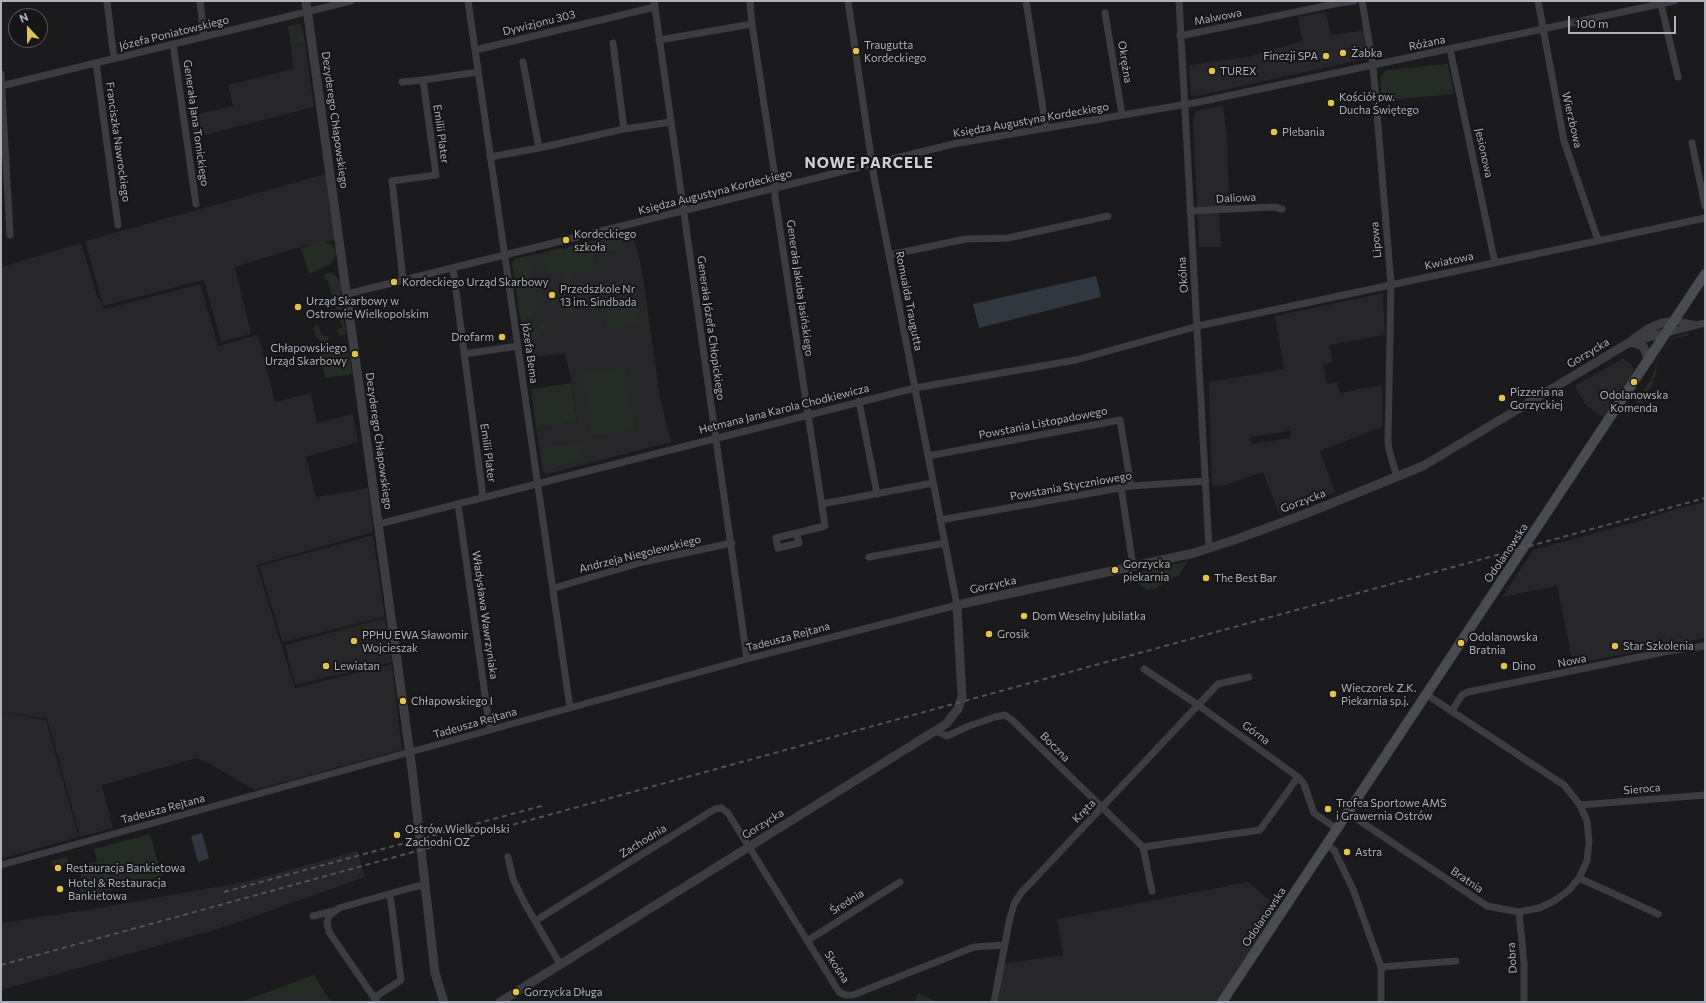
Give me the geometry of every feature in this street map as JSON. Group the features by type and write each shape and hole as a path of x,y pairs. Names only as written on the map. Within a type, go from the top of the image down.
{"main road":[{"name":"Odolanowska","path":"1222,1002 1705,274"}],"street":[{"path":"107,1 114,59"},
{"path":"200,1 204,37"},
{"name":"Dezyderego Chłapowskiego","path":"306,1 410,752 435,973 444,1002"},
{"name":"Józefa Poniatowskiego","path":"1,86 351,1"},
{"name":"Józefa Bema","path":"468,1 504,255 539,483 570,708"},
{"name":"Romualda Traugutta","path":"848,1 872,165 957,605"},
{"path":"1026,1 1046,128"},
{"name":"Okólna","path":"1179,1 1210,548"},
{"name":"Malwowa","path":"1180,36 1354,1"},
{"name":"Lipowa","path":"1362,1 1373,65 1391,284 1388,440 1389,450 1397,477"},
{"name":"Wierzbowa","path":"1538,1 1564,141 1598,240"},
{"name":"Różana","path":"1185,105 1674,1"},
{"name":"Generała Jakuba Jasińskiego","path":"750,2 775,188 825,526 796,533"},
{"name":"Dywizjonu 303","path":"475,50 654,4"},
{"name":"Generała Józefa Chłopickiego","path":"654,4 732,543 747,659"},
{"path":"1662,4 1678,77"},
{"name":"Okrężna","path":"1105,13 1122,115"},
{"path":"659,40 752,24"},
{"path":"613,43 624,129"},
{"name":"Generała Jana Tomickiego","path":"174,44 196,204"},
{"name":"Jesionowa","path":"1450,49 1495,262"},
{"path":"523,62 539,148"},
{"name":"Franciszka Nawrockiego","path":"96,63 118,225"},
{"path":"402,82 478,72"},
{"path":"1,74 10,236"},
{"name":"Emilii Plater","path":"403,280 392,181 436,174 423,80"},
{"name":"Księdza Augustyna Kordeckiego","path":"347,294 959,143 1185,105"},
{"path":"490,157 539,148 624,129 671,122"},
{"path":"1692,143 1705,206"},
{"name":"Daliowa","path":"1190,211 1274,207 1282,209"},
{"path":"889,255 966,239 1008,238 1108,216"},
{"name":"Kwiatowa","path":"1198,326 1705,218"},
{"name":"Emilii Plater","path":"453,268 483,497"},
{"path":"1674,321 1702,324"},
{"name":"Gorzycka","path":"500,1002 936,731 954,716 962,697 957,605 1210,548 1397,477 1432,461 1630,342 1655,325 1674,321"},
{"path":"1666,333 1702,324"},
{"name":"Hetmana Jana Karola Chodkiewicza","path":"379,524 859,401 914,388 1076,360 1198,326"},
{"name":"Gorzycka","path":"1630,342 1666,333"},
{"path":"1630,342 1643,346 1649,360"},
{"path":"464,354 518,346"},
{"path":"859,401 877,494"},
{"name":"Powstania Listopadowego","path":"928,456 1120,420 1131,486"},
{"name":"Powstania Styczniowego","path":"940,520 1121,487 1206,481"},
{"path":"822,504 933,483"},
{"path":"1121,487 1133,566"},
{"name":"Władysława Wawrzyniaka","path":"458,504 490,730"},
{"name":"Andrzeja Niegolewskiego","path":"554,588 643,562 732,543"},
{"path":"869,557 945,543"},
{"name":"Tadeusza Rejtana","path":"1,865 747,659 957,605"},
{"name":"Nowa","path":"1452,711 1462,695 1468,692 1670,651 1705,646"},
{"name":"Górna","path":"1144,669 1198,705 1298,776 1304,784 1314,813 1337,830"},
{"name":"Kręta","path":"994,1002 1004,945 1014,904 1021,893 1102,809 1218,684 1249,677"},
{"name":"Bratnia","path":"1348,813 1487,906 1519,912 1539,908 1554,901 1569,890 1579,878 1587,861 1589,842 1587,821 1580,805 1564,785 1427,695"},
{"name":"Boczna","path":"936,731 947,736 969,726 994,717 1005,715 1012,720 1102,809 1143,847"},
{"path":"1152,891 1143,847 1260,830 1298,776"},
{"name":"Sieroca","path":"1580,805 1705,795"},
{"name":"Zachodnia","path":"535,921 715,809 725,809 750,847"},
{"path":"1326,845 1334,850 1353,889 1381,967 1381,1002"},
{"name":"Skośna","path":"750,847 839,992 845,995 853,995 974,947 1004,945"},
{"path":"508,857 513,879 560,964"},
{"path":"1579,878 1658,914"},
{"name":"Średnia","path":"807,941 900,882"},
{"path":"313,916 414,886 425,885"},
{"path":"333,911 327,923 329,932 376,1000 401,980 390,894"},
{"name":"Dobra","path":"1519,912 1524,963 1524,1002"},
{"path":"1381,967 1456,961"}],"shaded area":[{"path":"1326,12 1331,35 1367,30 1372,57 1197,96 1191,95 1189,65 1248,57 1302,41 1298,17"},
{"path":"299,24 302,26 305,42 291,45 288,26"},
{"path":"305,42 314,107 193,138 190,116 233,106 228,85 293,69 291,45"},
{"path":"1448,64 1454,94 1382,101 1380,77 1387,70"},
{"path":"1223,105 1227,137 1229,202 1219,213 1221,247 1199,247 1193,121 1196,111"},
{"path":"326,174 336,240 297,248 235,267 251,334 221,342 204,280 103,306 85,241"},
{"path":"632,231 642,270 660,397 671,442 547,474 543,472 536,428 577,422 572,383 565,353 527,358 512,263 515,259 563,248 563,250 568,247"},
{"path":"619,234 623,249 594,253 596,271 574,274 575,280 569,279 565,282 562,281 561,272 547,274 543,252 563,248 563,250 568,247"},
{"path":"322,241 332,244 336,252 335,256 331,264 309,274 301,248"},
{"path":"81,243 97,295 105,309 200,284 218,346 258,335 275,402 311,393 317,423 353,414 358,442 306,457 316,497 368,488 373,532 257,565 295,688 392,664 402,750 255,790 197,758 102,785 113,828 80,837 47,719 1,712 1,267"},
{"path":"532,255 538,308 521,324 512,263 515,259"},
{"path":"326,273 332,273 340,280 341,284 342,289 340,289 346,334 340,336 337,329 342,328 328,281 323,277"},
{"path":"1096,276 1101,297 979,328 973,304"},
{"path":"563,286 566,286 568,296 571,299 574,319 568,320"},
{"path":"1383,293 1385,335 1329,345 1333,362 1323,364 1327,384 1337,382 1340,393 1382,385 1382,427 1320,451 1335,492 1279,514 1263,472 1226,485 1212,486 1209,382 1284,369 1275,316","holes":["1290,431 1290,438 1251,444 1250,437"]},
{"path":"637,300 640,325 606,330 603,309 628,304 628,302"},
{"path":"541,323 545,325 547,332 544,331 529,344 529,351 525,352 523,333 526,331 527,336 539,328 538,324"},
{"path":"316,325 318,325 322,335 329,337 325,342 317,339 313,329"},
{"path":"1689,333 1688,336 1673,338 1657,361 1656,375 1651,387 1641,400 1645,403 1636,403 1646,386 1651,381 1657,360 1672,338"},
{"path":"339,345 349,352 352,374 325,378 320,355 329,346"},
{"path":"1623,358 1636,369 1603,418 1585,404 1575,386"},
{"path":"626,367 635,430 590,436 582,373"},
{"path":"572,383 577,422 536,428 531,389"},
{"path":"581,443 583,461 545,466 543,448"},
{"path":"1705,502 1705,638 1573,664 1557,586 1502,597 1533,550 1643,520 1675,509"},
{"path":"373,535 385,617 284,642 282,641 259,566"},
{"path":"1188,561 1180,574 1156,588 1148,590 1140,585 1139,572"},
{"path":"385,618 392,662 295,685 285,645"},
{"path":"5,713 46,720 79,837 1,859 1,714"},
{"path":"202,833 209,858 198,862 191,836"},
{"path":"150,834 162,876 81,898 79,889 82,881 78,866 97,862 94,849"},
{"path":"357,851 365,877 221,928 1,990 1,923 93,909 245,882"},
{"path":"67,857 70,867 62,865 53,868 51,861"},
{"path":"1248,882 1283,911 1222,1002 994,1002 1000,964 1063,955 1057,919"},
{"path":"314,975 331,1002 241,1002"},
{"path":"918,993 937,1002 914,1002"}],"railway":[{"path":"1,965 1705,498"},
{"path":"224,892 545,805"}],"place":[{"name":"Traugutta Kordeckiego","path":"856,51"},
{"name":"Żabka","path":"1343,53"},
{"name":"Finezji SPA","path":"1326,56"},
{"name":"TUREX","path":"1212,71"},
{"name":"Kościół pw. Ducha Świętego","path":"1331,103"},
{"name":"Plebania","path":"1274,132"},
{"name":"Kordeckiego szkoła","path":"566,240"},
{"name":"Kordeckiego Urząd Skarbowy","path":"394,282"},
{"name":"Przedszkole Nr 13 im. Sindbada","path":"552,295"},
{"name":"Urząd Skarbowy w Ostrowie Wielkopolskim","path":"298,307"},
{"name":"Drofarm","path":"502,337"},
{"name":"Chłapowskiego Urząd Skarbowy","path":"355,354"},
{"name":"Odolanowska Komenda","path":"1634,382"},
{"name":"Pizzeria na Gorzyckiej","path":"1502,398"},
{"name":"Gorzycka piekarnia","path":"1115,570"},
{"name":"The Best Bar","path":"1206,578"},
{"name":"Dom Weselny Jubilatka","path":"1024,616"},
{"name":"Grosik","path":"989,634"},
{"name":"PPHU EWA Sławomir Wojcieszak","path":"354,641"},
{"name":"Odolanowska Bratnia","path":"1461,643"},
{"name":"Star Szkolenia","path":"1615,646"},
{"name":"Lewiatan","path":"326,666"},
{"name":"Dino","path":"1504,666"},
{"name":"Wieczorek Z.K. Piekarnia sp.j.","path":"1333,694"},
{"name":"Chłapowskiego I","path":"403,701"},
{"name":"Trofea Sportowe AMS i Grawernia Ostrów","path":"1328,809"},
{"name":"Ostrów Wielkopolski Zachodni OZ","path":"397,835"},
{"name":"Astra","path":"1347,852"},
{"name":"Restauracja Bankietowa","path":"58,868"},
{"name":"Hotel & Restauracja Bankietowa","path":"60,889"},
{"name":"Gorzycka Długa","path":"516,992"}],"district":[{"name":"NOWE PARCELE","path":"869,163"}]}
